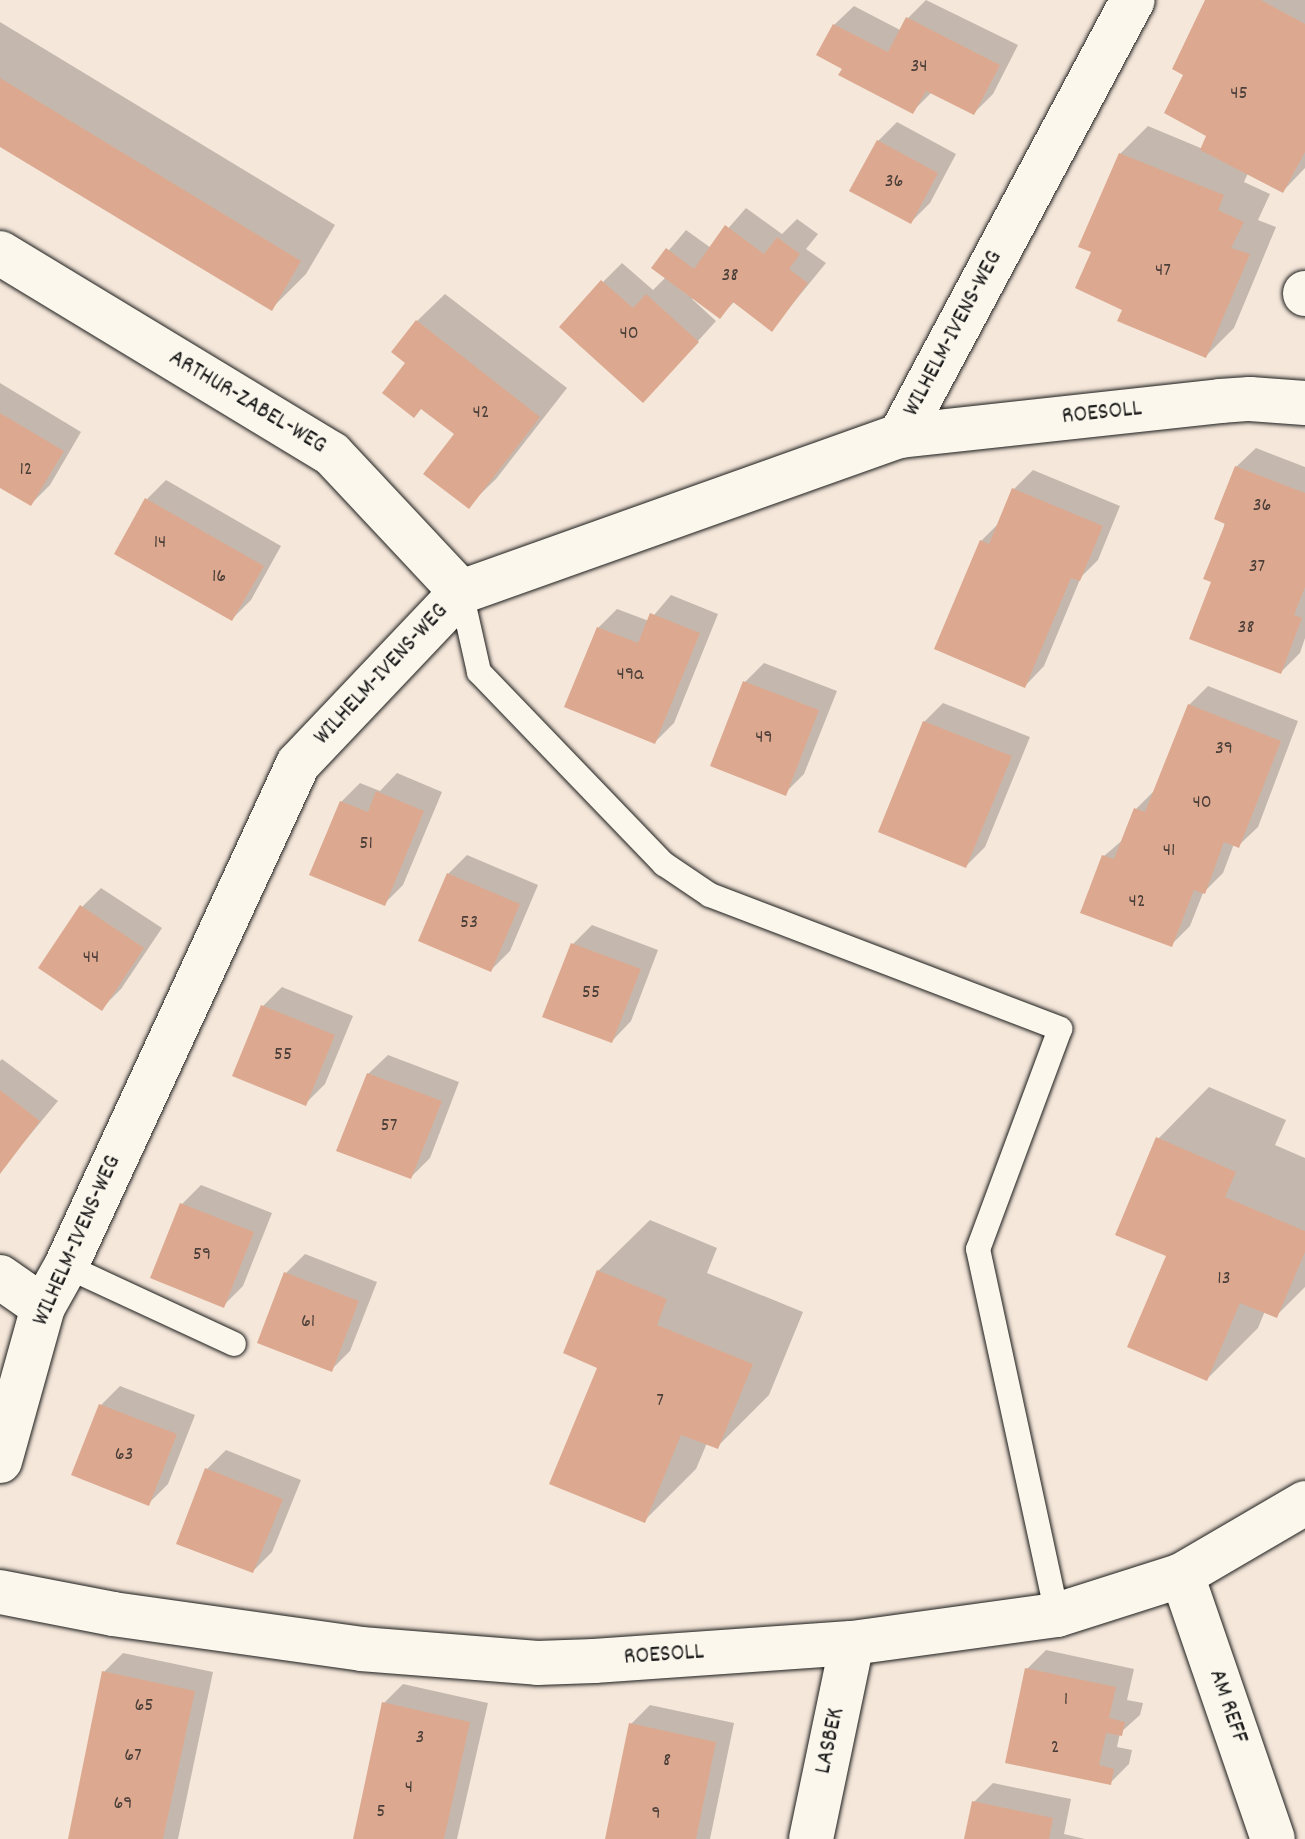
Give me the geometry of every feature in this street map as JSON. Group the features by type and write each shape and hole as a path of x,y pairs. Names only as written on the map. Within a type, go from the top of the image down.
{"street":[{"name":"WILHELM-IVENS-WEG","path":"0,1461 43,1307 66,1266 298,764 461,592 900,436 1133,0"},
{"name":"ARTHUR-ZABEL-WEG","path":"0,253 332,454 461,592"},
{"name":"ROESOLL","path":"900,436 1220,401 1250,399 1305,403"},
{"path":"0,1277 43,1307"},
{"name":"ROESOLL","path":"0,1592 113,1614 361,1649 537,1663 852,1643 1057,1615 1182,1575 1305,1503"},
{"name":"AM REFF","path":"1182,1575 1273,1839"},
{"name":"LASBEK","path":"811,1839 852,1643"}],"lane":[{"path":"461,592 479,672 664,864 710,895 1060,1029 978,1249 1057,1615"},
{"path":"66,1266 234,1344"}],"building":[{"path":"1205,0 1261,0 1305,24 1305,152 1283,193 1200,150 1206,136 1164,113 1183,75 1172,69"},
{"path":"906,17 1000,65 974,115 926,91 913,114 838,75 842,69 816,55 833,24 888,52"},
{"path":"0,78 301,261 272,311 0,147"},
{"path":"877,140 938,173 911,224 849,191"},
{"path":"1119,153 1224,195 1218,210 1244,222 1231,248 1250,254 1206,358 1117,321 1122,310 1075,288 1091,252 1078,247"},
{"path":"725,225 764,254 777,237 800,254 789,269 808,283 772,332 733,302 720,319 651,268 666,248 694,269"},
{"path":"601,280 633,308 646,294 699,342 643,403 559,327"},
{"path":"416,320 540,417 469,509 423,474 454,434 421,409 414,418 382,393 405,363 391,352"},
{"path":"0,413 64,451 31,506 0,488"},
{"path":"1235,466 1305,493 1305,587 1294,615 1302,618 1281,674 1189,639 1211,582 1203,579 1225,524 1214,519"},
{"path":"1012,488 1103,526 1080,581 1071,578 1025,688 934,649 980,540 989,544"},
{"path":"145,498 264,566 232,621 114,554"},
{"path":"650,613 700,633 655,744 564,707 597,627 638,643"},
{"path":"743,681 819,710 786,796 710,766"},
{"path":"1188,704 1281,741 1239,848 1224,842 1205,894 1194,890 1172,947 1080,913 1102,855 1114,859 1134,808 1145,812"},
{"path":"923,721 1012,756 966,868 878,832"},
{"path":"376,791 424,811 385,906 309,875 340,801 368,812"},
{"path":"447,873 520,904 491,972 418,941"},
{"path":"80,905 144,948 102,1011 38,968"},
{"path":"571,943 641,969 612,1043 542,1017"},
{"path":"261,1005 335,1035 306,1106 232,1076"},
{"path":"367,1073 442,1101 411,1179 336,1151"},
{"path":"0,1090 40,1121 0,1174"},
{"path":"1156,1137 1236,1172 1225,1197 1305,1231 1305,1252 1277,1318 1240,1303 1207,1381 1127,1347 1166,1256 1115,1235"},
{"path":"180,1203 254,1232 224,1308 150,1278"},
{"path":"597,1270 667,1299 657,1325 753,1364 718,1449 681,1435 645,1523 549,1484 597,1368 563,1353"},
{"path":"284,1272 359,1301 332,1372 257,1343"},
{"path":"99,1404 177,1434 149,1506 71,1475"},
{"path":"205,1468 283,1499 253,1573 176,1544"},
{"path":"1025,1668 1116,1687 1109,1718 1125,1722 1122,1736 1106,1733 1099,1765 1114,1769 1111,1785 1005,1763"},
{"path":"102,1671 195,1691 163,1839 68,1839"},
{"path":"382,1702 470,1722 444,1839 353,1839"},
{"path":"629,1723 716,1742 696,1839 605,1839"},
{"path":"972,1801 1053,1818 1049,1839 964,1839"}]}
